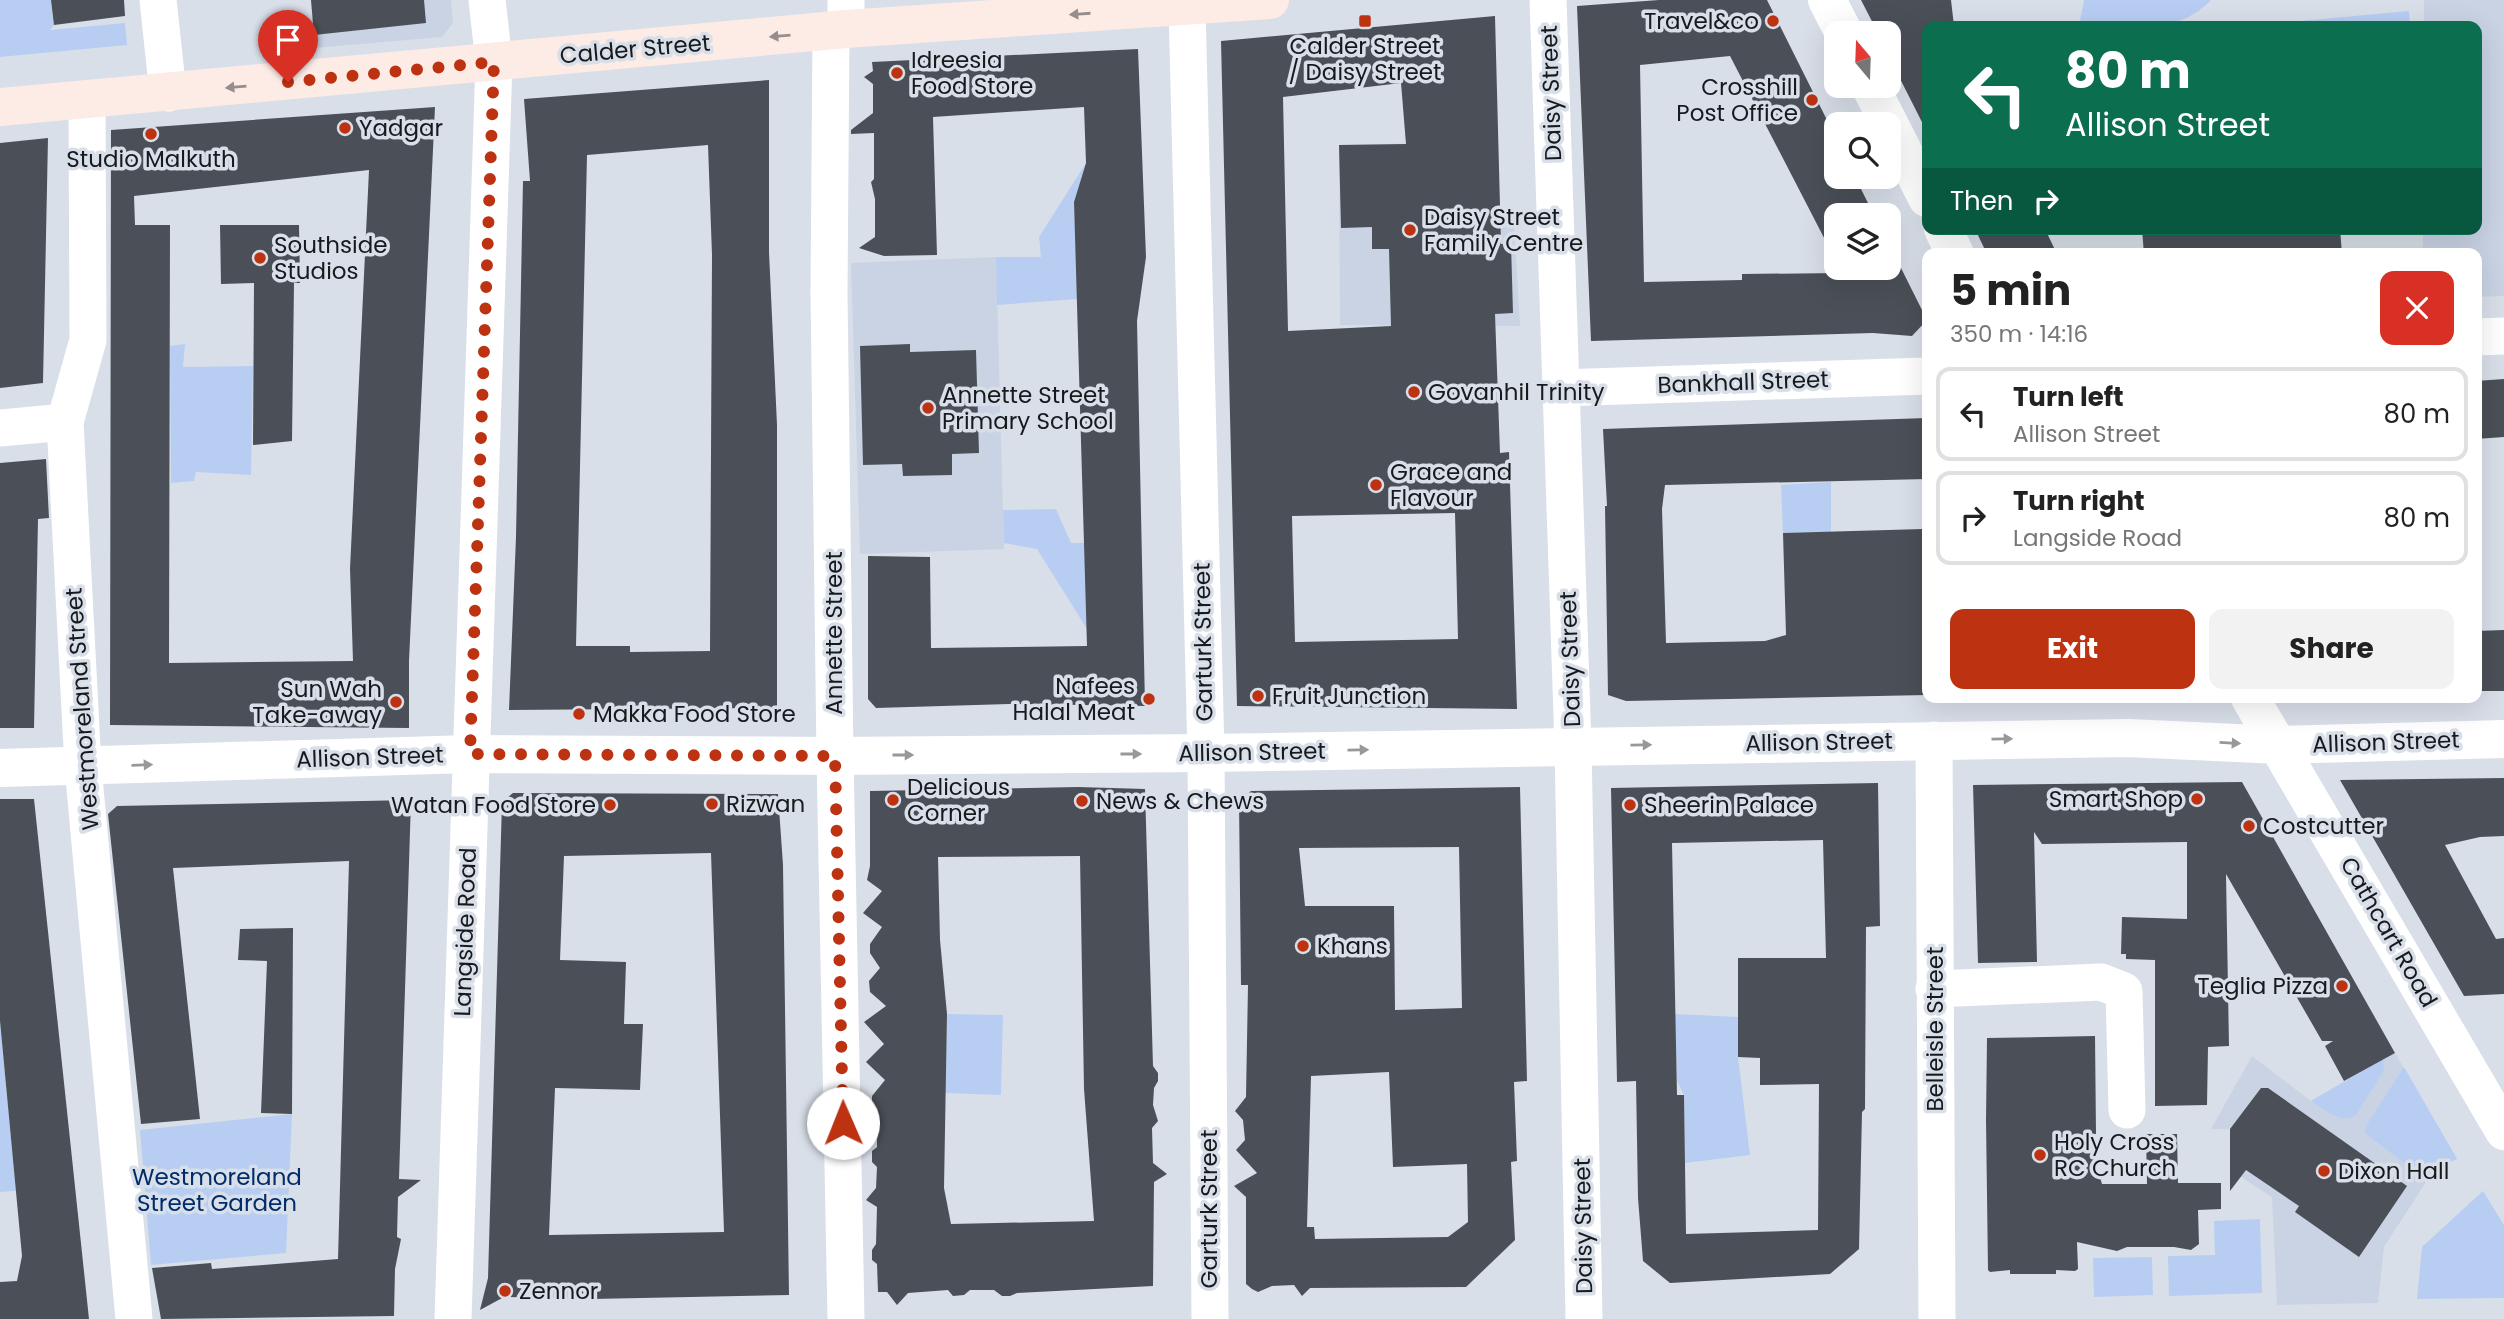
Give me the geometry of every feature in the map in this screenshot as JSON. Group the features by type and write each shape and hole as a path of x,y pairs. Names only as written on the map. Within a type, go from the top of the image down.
{"main road":[{"name":"Calder Street","path":"0,107 494,62 841,20 1187,7 1270,0"}],"street":[{"path":"158,0 167,93"},
{"name":"Langside Road","path":"453,1319 494,62 487,0"},
{"name":"Daisy Street","path":"1548,0 1573,746 1584,1319"},
{"path":"1827,0 1838,21"},
{"name":"Garturk Street","path":"1187,7 1206,753 1210,1319"},
{"name":"Annette Street","path":"841,20 830,293 835,756 846,1319"},
{"path":"1876,98 1922,188"},
{"name":"Westmoreland Street","path":"87,101 88,340 65,422 83,767 134,1319"},
{"path":"2482,337 2504,336"},
{"name":"Bankhall Street","path":"1560,388 1922,376"},
{"path":"0,428 65,422"},
{"name":"Cathcart Road","path":"2253,703 2504,1131"},
{"name":"Allison Street","path":"0,768 470,754 835,756 1206,753 2128,738 2280,745 2504,738"},
{"name":"Belleisle Street","path":"1934,740 1937,1319"},
{"path":"1934,989 2101,982 2124,991 2127,1110"}],"shaded area":[{"path":"311,0 451,0 453,23 442,37 314,48"},
{"path":"2424,0 2504,0 2504,296 2482,297 2482,248 2423,248 2423,235 2482,235 2482,21 2424,21"},
{"name":"Daisy Street Family Centre","path":"1428,143 1443,225 1514,221 1520,326 1340,325 1339,145"},
{"name":"Annette Street Primary School","path":"996,257 1004,549 860,554 851,263"},
{"path":"2395,1053 2457,1159 2432,1173 2384,1247 2378,1303 2277,1305 2272,1197 2230,1170 2230,1129 2211,1129 2252,1056 2311,1101"}],"green space":[{"path":"0,0 51,0 54,25 50,30 125,23 127,45 0,57"},
{"path":"2084,0 2211,0 2197,12 2178,21 2080,21"},
{"path":"2409,11 2410,21 2299,21"},
{"path":"1086,163 1074,202 1078,299 997,305 996,257 1041,257 1039,237"},
{"path":"185,344 183,367 253,366 251,475 196,472 194,481 171,483 170,346"},
{"path":"1831,482 1831,532 1783,533 1781,485"},
{"path":"1056,509 1071,543 1085,543 1087,629 1037,549 1004,543 1003,510"},
{"path":"947,1014 1003,1015 1001,1095 945,1093"},
{"path":"1675,1014 1738,1017 1738,1057 1750,1155 1685,1163 1684,1095 1677,1081"},
{"path":"0,1023 16,1191 0,1192"},
{"path":"2383,1059 2384,1070 2356,1115 2350,1118 2338,1117 2311,1101"},
{"path":"2404,1067 2457,1159 2424,1174 2416,1172 2365,1133 2366,1126"},
{"name":"Westmoreland Street Garden","path":"292,1114 286,1253 151,1265 140,1130"},
{"path":"2483,1191 2504,1225 2504,1298 2417,1299 2422,1247"},
{"path":"2260,1219 2262,1293 2169,1296 2168,1256 2215,1255 2214,1221"},
{"path":"2152,1257 2153,1295 2094,1297 2093,1258"}],"building":[{"path":"51,0 124,0 125,16 54,25"},
{"path":"311,0 424,0 426,23 314,35"},
{"path":"1659,0 1767,0 1824,114 1824,189 1861,189 1868,203 1824,203 1824,238 1730,56 1640,65 1644,282 1742,280 1742,274 1824,273 1824,280 1901,280 1901,268 1922,310 1922,325 1912,336 1873,333 1591,341 1577,6"},
{"path":"1861,0 1951,0 1953,21 1922,21 1922,122 1901,81 1901,21 1872,21"},
{"path":"1495,16 1501,244 1511,244 1513,313 1495,314 1500,453 1509,452 1517,709 1237,706 1221,41","holes":["1401,83 1406,144 1339,145 1341,228 1372,227 1372,249 1389,249 1391,326 1288,331 1283,97","1455,513 1458,639 1295,642 1292,516"]},
{"path":"1138,49 1146,257 1137,321 1145,706 1009,704 876,708 868,699 868,556 930,557 931,648 1087,646 1074,202 1086,163 1084,107 933,117 937,255 884,256 859,248 875,237 875,199 871,182 874,179 874,133 851,134 851,130 873,113 873,84 864,77 873,71 872,62"},
{"path":"769,80 769,252 777,425 777,708 509,710 516,537 523,181 530,181 524,99","holes":["708,145 712,255 710,651 630,652 630,646 576,646 587,155"]},
{"path":"435,107 409,661 409,728 110,725 111,130","holes":["369,170 350,569 353,661 169,663 170,225 135,225 134,196"]},
{"path":"48,138 43,383 0,388 0,143"},
{"path":"220,225 299,225 300,283 294,283 292,441 253,445 254,283 221,284"},
{"path":"1978,235 2048,235 2054,248 1984,248"},
{"path":"2142,235 2340,235 2342,248 2144,248"},
{"path":"910,344 910,352 976,350 979,453 952,454 952,475 903,476 902,464 863,465 860,346"},
{"path":"2504,379 2504,437 2482,439 2482,381"},
{"path":"1922,418 1922,479 1665,485 1662,509 1666,643 1765,641 1786,635 1783,533 1922,529 1922,695 1626,701 1608,695 1607,506 1603,429"},
{"path":"46,459 49,518 38,519 34,728 0,728 0,463"},
{"path":"2504,630 2504,691 2482,691 2482,631"},
{"path":"2504,778 2504,836 2480,837 2445,845 2496,939 2504,938 2504,994 2464,996 2340,780"},
{"path":"2242,782 2395,1053 2344,1081 2325,1046 2333,1041 2322,1041 2226,874 2229,1046 2208,1047 2207,1105 2155,1106 2155,960 2126,959 2126,954 2121,954 2122,917 2187,919 2187,842 2042,844 2034,832 2037,962 1978,963 1973,785"},
{"path":"1878,783 1880,926 1866,927 1865,1109 1862,1112 1859,1249 1830,1274 1670,1283 1643,1261 1638,1198 1636,1081 1617,1082 1611,788","holes":["1823,840 1826,958 1738,958 1738,1057 1760,1058 1760,1085 1819,1084 1818,1230 1686,1234 1684,1095 1677,1095 1672,843"]},
{"path":"1078,787 1145,789 1153,1066 1158,1073 1153,1105 1158,1121 1152,1128 1153,1163 1167,1174 1154,1182 1153,1286 1017,1293 1010,1296 1002,1296 994,1290 970,1290 964,1295 953,1296 948,1290 908,1293 897,1305 887,1292 878,1292 877,1264 872,1260 872,1250 876,1244 877,1207 866,1200 876,1188 877,1167 872,1162 872,1151 877,1147 877,1111 872,1106 872,1096 885,1080 866,1062 884,1044 864,1022 886,1006 870,992 869,981 880,968 870,953 870,944 882,927 863,913 882,891 867,880 870,866 870,791","holes":["1080,856 1084,1089 1094,1221 951,1224 944,1188 947,1014 940,940 938,857"]},
{"path":"1520,787 1527,1081 1514,1082 1517,1161 1511,1162 1515,1240 1466,1287 1310,1288 1302,1296 1294,1285 1272,1286 1258,1292 1246,1284 1246,1197 1234,1186 1257,1173 1236,1150 1245,1140 1243,1120 1235,1111 1246,1097 1248,985 1241,985 1239,801 1251,791","holes":["1459,847 1462,1008 1395,1010 1394,906 1305,906 1299,848","1389,1072 1393,1167 1467,1164 1468,1222 1448,1237 1315,1239 1314,1227 1307,1227 1311,1076"]},
{"path":"513,793 778,794 783,865 789,1295 592,1299 504,1297 480,1310 488,1278 502,802","holes":["711,853 724,1232 549,1235 555,1088 640,1090 643,1024 624,1024 626,962 560,960 564,856"]},
{"path":"0,799 34,799 89,1319 0,1319 0,1282 17,1281 22,1256 0,1021"},
{"path":"411,800 399,1179 421,1180 398,1197 397,1237 401,1239 395,1269 394,1316 161,1319 152,1268 211,1263 212,1269 338,1259 349,861 173,868 200,1119 141,1124 108,814 117,806"},
{"path":"293,928 292,1114 261,1113 267,961 238,960 240,929"},
{"name":"Holy Cross RC Church","path":"2095,1036 2096,1134 2087,1134 2102,1184 2147,1184 2146,1134 2177,1134 2178,1183 2221,1183 2221,1209 2198,1210 2199,1244 2191,1250 2174,1247 2127,1247 2117,1251 2077,1242 2078,1269 2075,1271 2056,1270 2056,1274 2010,1274 2010,1270 1990,1272 1987,1038"},
{"name":"Dixon Hall","path":"2261,1088 2268,1088 2407,1186 2359,1257 2295,1212 2299,1206 2246,1170 2230,1191 2230,1129"}],"place":[{"name":"Calder Street / Daisy Street","path":"1365,21"},
{"name":"Travel&co","path":"1773,21"},
{"name":"Idreesia Food Store","path":"897,73"},
{"name":"Crosshill Post Office","path":"1812,100"},
{"name":"Yadgar","path":"345,128"},
{"name":"Studio Malkuth","path":"151,134"},
{"name":"Daisy Street Family Centre","path":"1410,230"},
{"name":"Southside Studios","path":"260,258"},
{"name":"Govanhil Trinity","path":"1414,392"},
{"name":"Annette Street Primary School","path":"928,408"},
{"name":"Grace and Flavour","path":"1376,485"},
{"name":"Fruit Junction","path":"1258,696"},
{"name":"Nafees Halal Meat","path":"1149,699"},
{"name":"Sun Wah Take-away","path":"396,702"},
{"name":"Makka Food Store","path":"579,714"},
{"name":"Smart Shop","path":"2197,799"},
{"name":"Delicious Corner","path":"893,800"},
{"name":"News & Chews","path":"1082,801"},
{"name":"Rizwan","path":"712,804"},
{"name":"Watan Food Store","path":"610,805"},
{"name":"Sheerin Palace","path":"1630,805"},
{"name":"Costcutter","path":"2249,826"},
{"name":"Khans","path":"1303,946"},
{"name":"Teglia Pizza","path":"2342,986"},
{"name":"Holy Cross RC Church","path":"2040,1155"},
{"name":"Dixon Hall","path":"2324,1171"},
{"name":"Zennor","path":"505,1291"}],"route":[{"path":"288,82 494,62 470,754 835,756 843,1123"}]}
